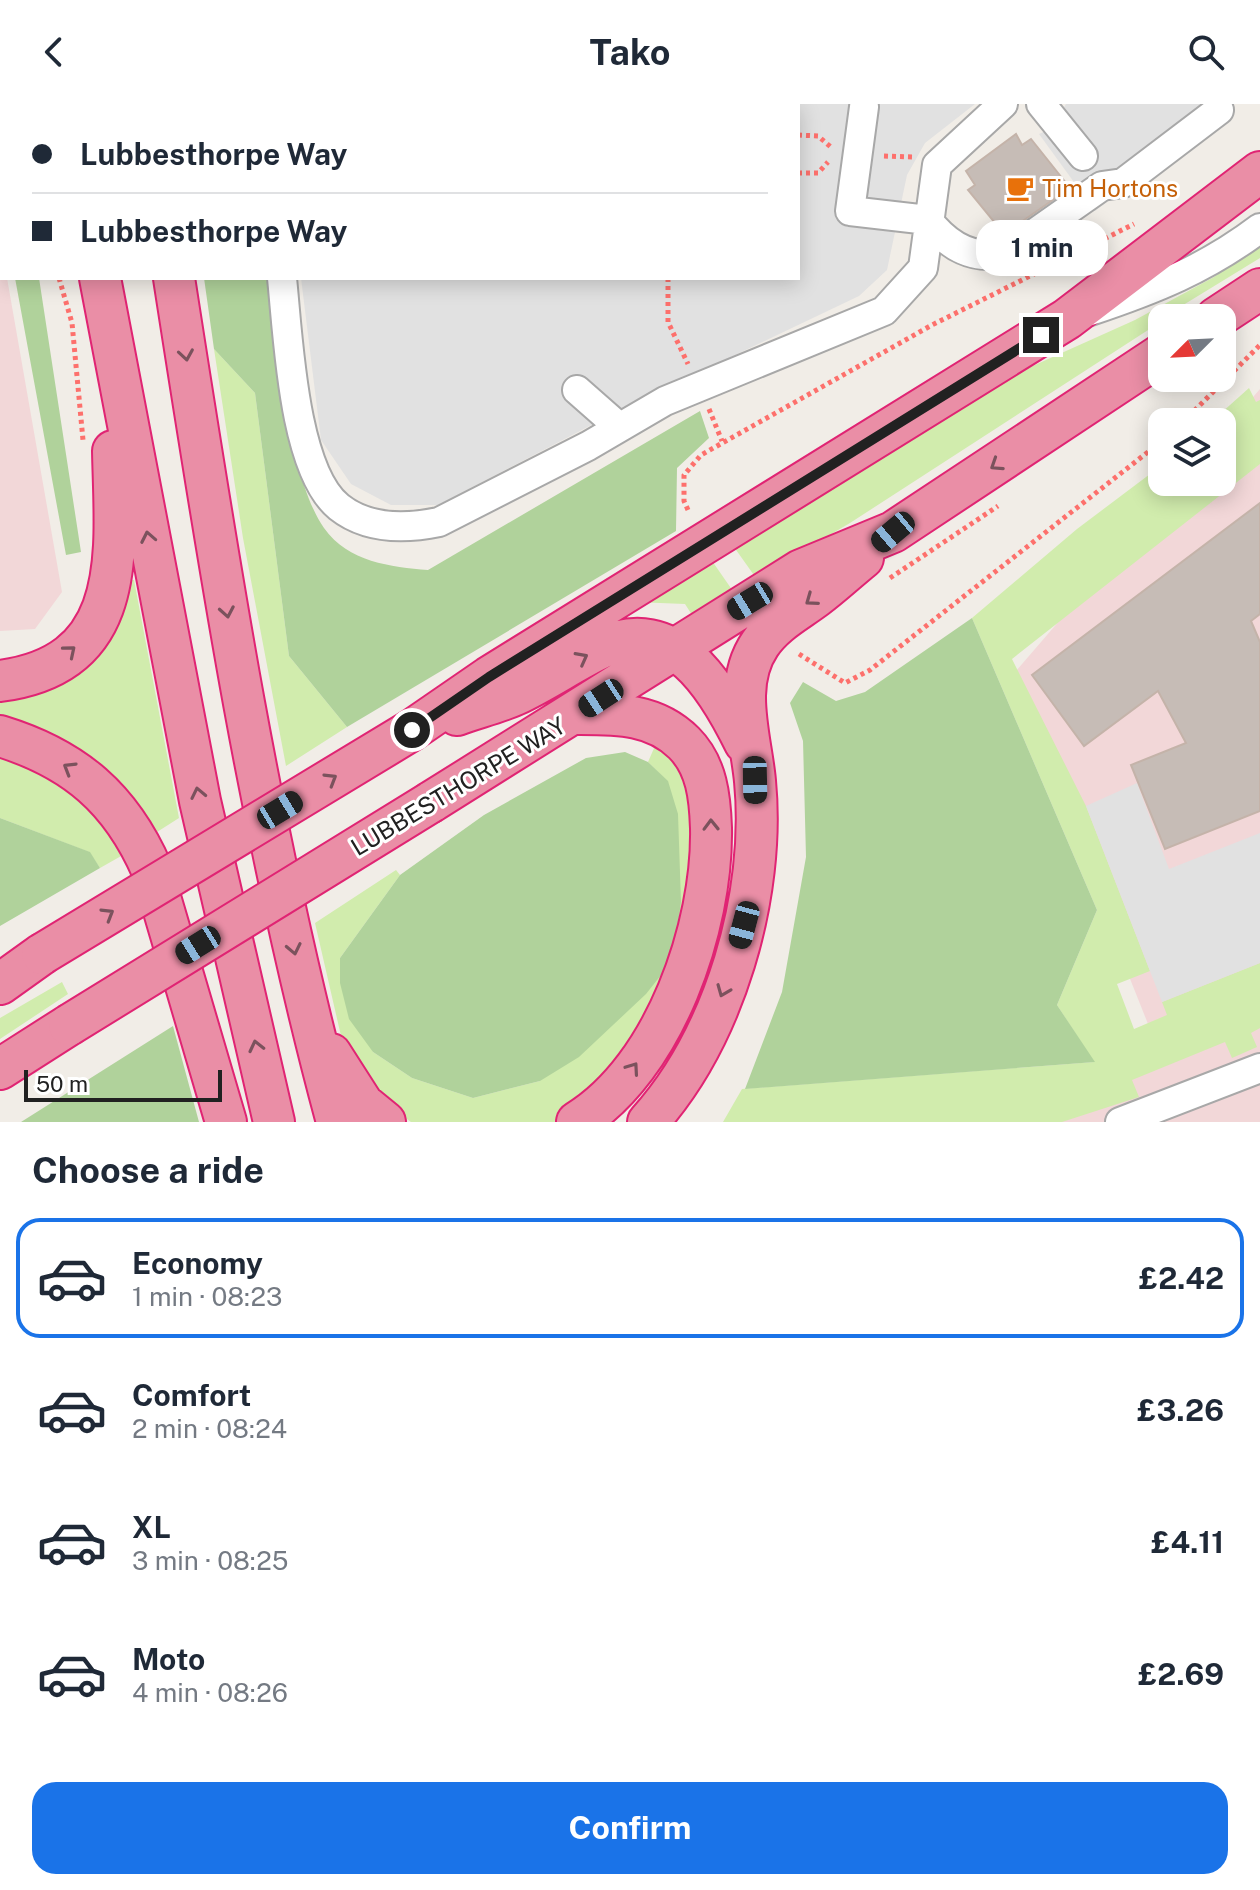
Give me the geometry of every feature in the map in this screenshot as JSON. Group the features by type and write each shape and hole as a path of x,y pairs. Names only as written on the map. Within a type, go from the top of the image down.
{"highway":[{"path":"0,984 42,954 412,730 489,677 1067,319 1260,172"},
{"path":"100,280 200,801 274,1122"},
{"path":"174,280 236,663 308,1014 337,1122"},
{"path":"1236,305 1260,289"},
{"path":"0,681 30,675 66,655 91,632 108,600 114,561 110,335"},
{"name":"LUBBESTHORPE WAY","path":"0,1069 576,714 801,570 893,532 1148,363"},
{"path":"648,1122 707,1030 734,965 751,894 755,851 755,780 748,750 745,709 747,682 760,645 782,620 816,597 893,532"},
{"path":"412,730 514,696 604,647 632,637 654,638 676,649 696,669 734,720 748,750"},
{"path":"576,714 627,714 644,719 685,744 707,784 711,843 701,920 671,1004 625,1078 577,1122"},
{"path":"0,736 29,747 84,777 109,798 139,839 152,870 226,1122"},
{"path":"0,970 42,954"},
{"path":"308,1014 363,1104 385,1122"}],"street":[{"path":"282,280 294,391 310,463 339,507 360,517 383,527 416,527 439,522 699,385 807,346 884,311 923,268 937,165 1003,104"},
{"path":"1041,104 1083,156"},
{"path":"864,107 850,211 928,220 945,243 990,257 1008,252 1102,186 1123,183 1207,107"},
{"path":"1067,319 1165,286 1218,257 1260,228"},
{"path":"577,390 619,427"},
{"path":"1120,1122 1181,1111 1260,1068"}],"path":[{"path":"800,135 818,136 838,153 818,173 800,173"},
{"path":"688,510 684,501 684,475 701,455 932,325 1138,222"},
{"path":"60,280 72,323 84,449"},
{"path":"1197,408 1260,345"},
{"path":"799,654 845,683 870,670 1148,452"}],"shaded area":[{"path":"800,104 975,104 925,143 907,175 887,270 859,296 626,407 438,505 391,505 351,484 321,440 301,280 800,280"},
{"path":"1066,104 1234,105 1095,211 1039,134 1052,128"},
{"path":"0,280 7,280 62,592 35,629 0,631"},
{"path":"1260,389 1260,1122 1003,1122 1158,1049 1010,678 1167,496 1236,496 1236,417"},
{"path":"1137,783 1169,869 1260,833 1260,963 1162,1002 1086,806"}],"green space":[{"path":"1260,244 1260,258 1185,304 1164,304 1214,277"},
{"path":"15,280 39,280 81,552 66,555"},
{"path":"204,280 267,280 293,444 312,506 324,528 345,548 371,561 400,567 428,570 700,411 709,438 677,468 676,531 347,727 289,656 255,393 214,349"},
{"path":"1148,313 1148,330 850,523 756,578 729,540 979,390"},
{"path":"214,349 255,393 289,656 347,727 286,766 243,538"},
{"path":"1249,388 1256,402 1260,400 1260,464 1236,483 1236,408 1227,408"},
{"path":"1148,476 1148,496 1219,496 1012,659 1086,806 1150,971 1117,984 1134,1029 1167,1015 1162,1002 1260,963 1260,1028 1251,1033 1257,1047 1232,1058 1225,1042 1132,1080 1139,1097 1062,1122 723,1122 742,1089 1094,1062 1057,1005 1097,910 972,618 1077,529"},
{"path":"710,558 735,594 694,618 685,604 635,602"},
{"path":"130,580 134,580 179,818 157,832 121,782 29,731 0,721 0,699 15,698 46,687 88,657 112,627"},
{"path":"972,618 1097,910 1057,1005 1095,1062 745,1089 782,992 806,857 803,741 790,703 803,682 836,701 865,692"},
{"path":"655,746 668,753 689,780 698,856 653,1018 560,1122 411,1122 384,1102 344,1049 315,923 396,870 400,875 340,958 373,1052 412,1078 473,1098 540,1081 668,782 648,762"},
{"path":"625,752 648,762 668,781 678,814 681,902 673,960 646,994 579,1057 540,1081 473,1098 412,1078 373,1052 349,1019 340,983 340,958 400,875 484,815 586,758"},
{"path":"0,756 76,791 130,851 100,868 89,852 0,818"},
{"path":"0,818 90,852 100,868 0,926"},
{"path":"62,982 68,994 0,1039 0,1018"},
{"path":"173,1026 199,1122 21,1122"}],"building":[{"name":"Tim Hortons","path":"1016,134 1022,145 1031,139 1070,188 1004,234 968,190 975,185 966,171"},
{"path":"1260,503 1260,614 1251,621 1260,642 1260,811 1165,849 1131,765 1186,743 1158,691 1084,746 1032,675"}],"place":[{"name":"Tim Hortons","path":"1020,188"}],"route":[{"path":"412,730 489,677 1041,335"}]}
